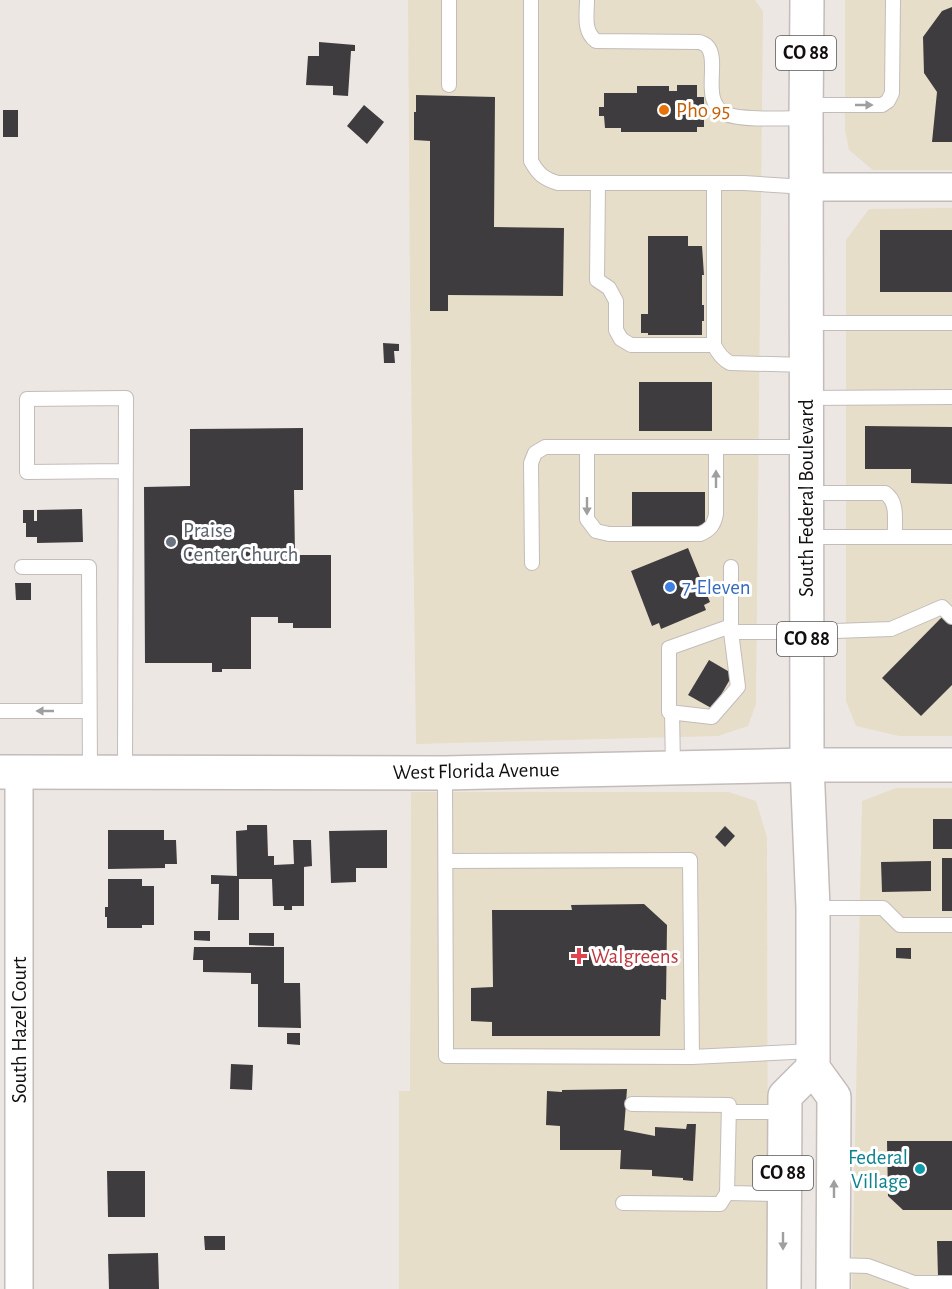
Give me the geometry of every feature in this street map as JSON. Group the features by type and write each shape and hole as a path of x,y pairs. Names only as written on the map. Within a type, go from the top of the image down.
{"main road":[{"name":"South Federal Boulevard","path":"807,0 807,765 813,908 813,1060"},
{"name":"West Florida Avenue","path":"10,772 446,773 673,767 952,765"},
{"name":"CO 88","path":"784,1289 785,1096 813,1060"},
{"path":"813,1060 834,1097 833,1277"}],"street":[{"path":"806,187 952,188"},
{"name":"South Hazel Court","path":"10,772 19,1289"}],"lane":[{"path":"449,0 449,85"},
{"path":"531,0 531,161 545,179 558,183 744,183 806,187"},
{"path":"587,0 587,28 590,36 596,41 699,42 707,45 711,53 712,94 715,105 724,113 736,117 882,105 888,101 892,93 893,0"},
{"path":"598,183 597,280 609,288 616,301 616,330 621,339 631,345 714,345"},
{"path":"714,183 714,345 723,360 730,363 806,365"},
{"path":"806,323 952,324"},
{"path":"806,398 952,397"},
{"path":"125,772 126,471 126,398 27,399 27,472 126,471"},
{"path":"532,563 531,463 535,453 545,447 806,447"},
{"path":"587,447 587,519 596,531 609,534 699,534 708,531 714,524 716,514 716,447"},
{"path":"807,493 885,493 894,503 895,537"},
{"path":"807,537 952,537"},
{"path":"22,567 89,567 90,772"},
{"path":"731,567 731,629 738,687 712,717 669,712 669,648 731,629 807,632 891,629 942,607 952,617"},
{"path":"0,711 89,711"},
{"path":"672,712 673,767"},
{"path":"446,773 446,1056 813,1060"},
{"path":"446,861 690,860 692,1057"},
{"path":"813,908 883,908 900,925 952,925"},
{"path":"623,1203 720,1204 727,1193 729,1105 632,1104"},
{"path":"729,1112 784,1112"},
{"path":"727,1193 783,1194"},
{"path":"833,1277 868,1266 914,1283 952,1283"}],"shaded area":[{"path":"408,0 755,0 763,11 756,704 748,726 718,736 416,744"},
{"path":"845,0 952,0 952,170 873,170 849,150 845,130"},
{"path":"952,208 952,736 899,736 856,726 846,701 846,240 869,209"},
{"path":"896,788 952,788 952,1289 852,1289 862,801"},
{"path":"411,792 729,792 756,801 767,837 768,1289 399,1289 399,1091 410,1091"}],"building":[{"path":"952,7 952,142 932,142 937,92 924,73 923,37 942,11"},
{"path":"319,42 355,45 355,51 351,51 348,96 333,95 333,86 306,85 308,56 319,56"},
{"path":"677,85 697,85 697,97 704,97 704,127 697,127 697,132 621,132 621,128 605,128 604,116 599,116 599,107 604,107 604,93 637,93 637,86 669,86 669,91 677,91"},
{"path":"416,95 495,97 494,227 564,228 563,296 448,295 448,311 430,311 430,141 414,140"},
{"path":"364,105 384,122 367,144 347,126"},
{"path":"3,110 18,110 18,137 3,137"},
{"path":"880,230 952,230 952,292 880,292"},
{"path":"648,236 688,236 688,246 702,246 704,321 702,321 702,335 641,333 641,314 648,314"},
{"path":"383,343 399,344 399,351 394,351 395,363 384,363"},
{"path":"639,382 712,382 712,431 639,431"},
{"path":"865,426 952,427 952,484 911,483 911,469 865,469"},
{"path":"303,428 303,490 294,490 295,555 331,555 331,628 293,628 293,623 278,623 278,617 251,617 251,669 222,669 222,672 212,672 212,663 145,663 144,487 190,486 190,429"},
{"path":"632,492 705,492 705,530 632,530"},
{"path":"82,509 83,542 37,543 37,537 26,537 23,510 34,510 34,521 37,521 37,510"},
{"name":"7-Eleven","path":"688,548 710,602 704,605 706,610 661,629 659,623 652,626 631,571"},
{"path":"15,583 31,583 31,600 16,600"},
{"path":"943,616 952,624 952,685 921,716 882,678"},
{"path":"709,660 733,674 713,709 688,695"},
{"path":"933,819 952,819 952,849 933,849"},
{"path":"247,825 267,825 268,856 274,856 274,865 294,864 293,840 311,840 312,866 304,867 304,906 292,906 292,910 284,910 284,906 273,906 272,879 239,879 239,920 218,920 219,884 211,884 211,875 237,876 236,831 247,830"},
{"path":"725,826 735,836 725,847 715,837"},
{"path":"108,830 164,830 164,840 176,840 177,864 165,864 165,868 108,869"},
{"path":"387,830 387,868 356,868 356,882 331,883 329,831"},
{"path":"942,858 952,858 952,911 942,911"},
{"path":"931,861 931,891 882,892 881,862"},
{"path":"108,879 142,879 142,886 154,886 154,925 142,925 142,928 107,928 105,907 108,907"},
{"name":"Walgreens","path":"644,904 667,925 666,1000 661,999 660,1036 492,1036 492,1022 471,1021 471,988 493,987 492,910 572,910 571,905"},
{"path":"194,931 210,931 210,941 194,940"},
{"path":"249,933 274,933 274,946 249,945"},
{"path":"194,947 284,947 284,983 300,983 301,1028 258,1027 258,984 251,984 251,973 203,972 203,960 193,960"},
{"path":"896,948 911,948 911,959 896,958"},
{"path":"287,1033 300,1033 300,1045 287,1044"},
{"path":"231,1064 253,1065 252,1090 230,1089"},
{"path":"627,1089 624,1130 655,1136 655,1127 686,1129 687,1124 696,1124 693,1181 652,1176 652,1170 620,1169 621,1150 560,1150 560,1126 546,1125 547,1091"},
{"name":"Federal Village","path":"887,1141 952,1141 952,1210 903,1210 888,1196"},
{"path":"107,1171 145,1171 145,1217 108,1217"},
{"path":"204,1236 225,1236 225,1250 205,1250"},
{"path":"937,1241 952,1241 952,1275 938,1276"},
{"path":"158,1253 159,1289 109,1289 108,1254"}],"place":[{"name":"Pho 95","path":"664,110"},
{"name":"Praise Center Church","path":"171,542"},
{"name":"7-Eleven","path":"670,587"},
{"name":"Walgreens","path":"579,956"},
{"name":"Federal Village","path":"920,1169"}]}
